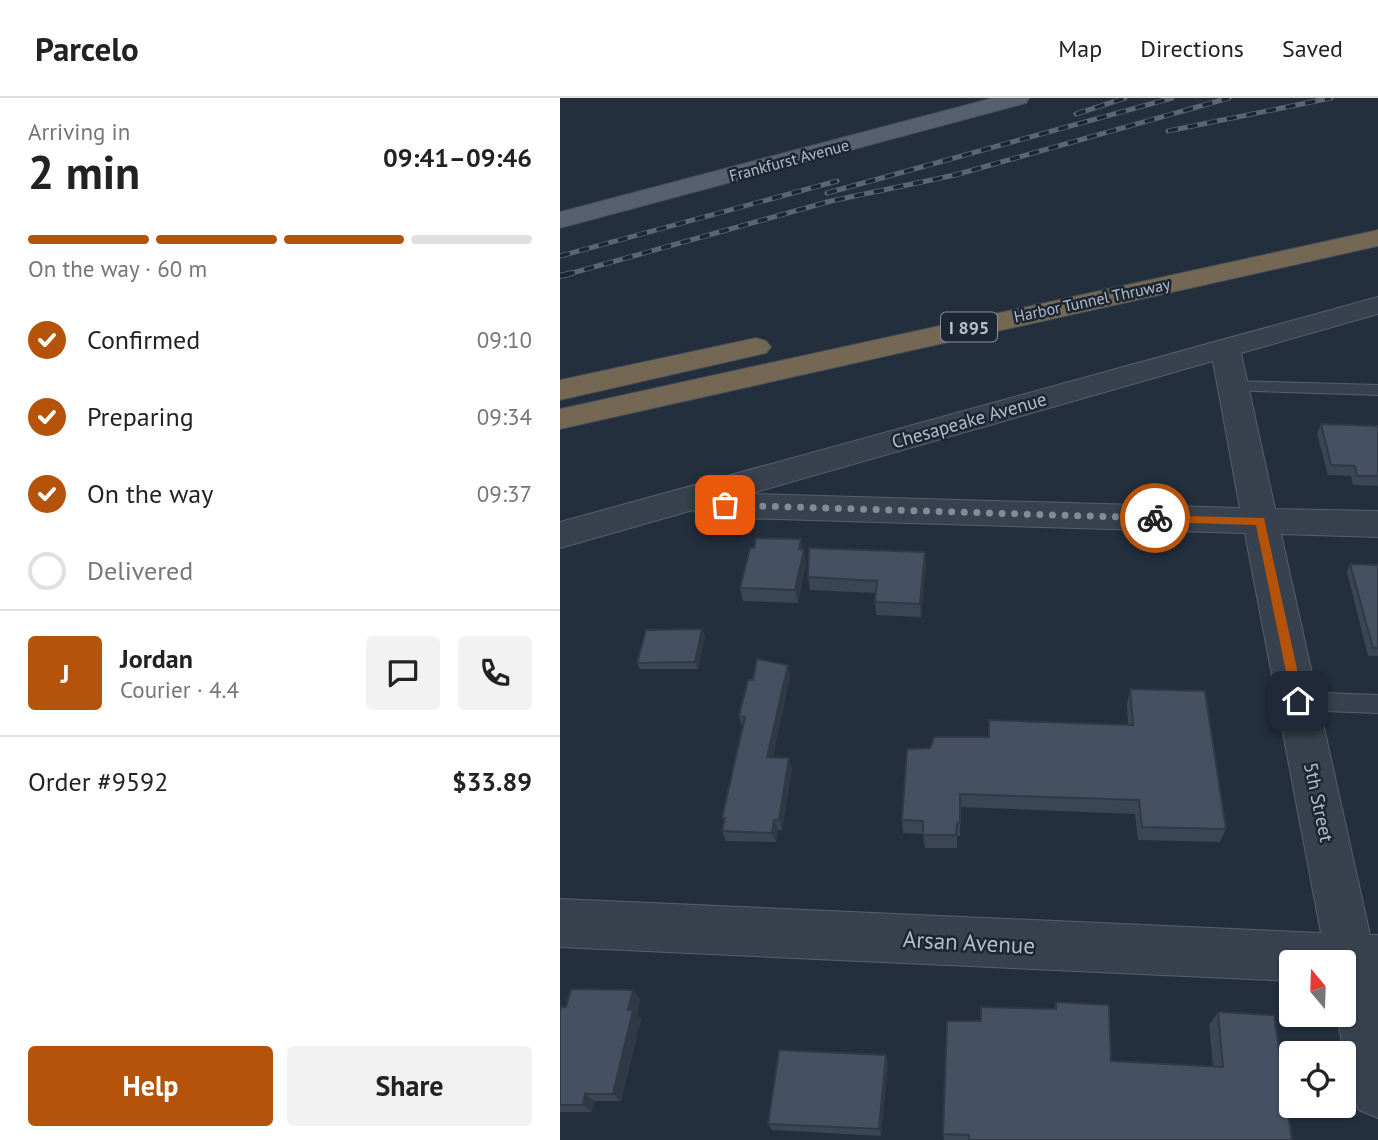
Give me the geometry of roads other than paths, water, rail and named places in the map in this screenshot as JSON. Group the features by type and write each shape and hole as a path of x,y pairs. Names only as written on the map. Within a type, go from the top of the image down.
{"highway":[{"name":"Harbor Tunnel Thruway","path":"932,309 1378,216"},
{"name":"Harbor Tunnel Thruway","path":"560,419 1378,238"},
{"path":"560,390 786,341"}],"main road":[{"name":"Frankfurst Avenue","path":"560,203 962,98"},
{"name":"Frankfurst Avenue","path":"560,220 1018,98"}],"street":[{"name":"Chesapeake Avenue","path":"560,535 670,504 1229,367 1378,305"},
{"name":"5th Street","path":"1229,367 1298,701 1364,960 1378,1091"},
{"path":"670,504 1378,524"},
{"name":"Arsan Avenue","path":"560,923 1364,960"}],"lane":[{"path":"1229,367 1378,390"},
{"path":"1298,701 1378,704"}],"railway":[{"path":"1076,114 1125,98"},
{"path":"827,193 1172,98"},
{"path":"565,275 831,201 955,175 1229,98"},
{"path":"1168,131 1331,98"},
{"path":"560,256 837,181"},
{"path":"560,276 572,273"}]}
